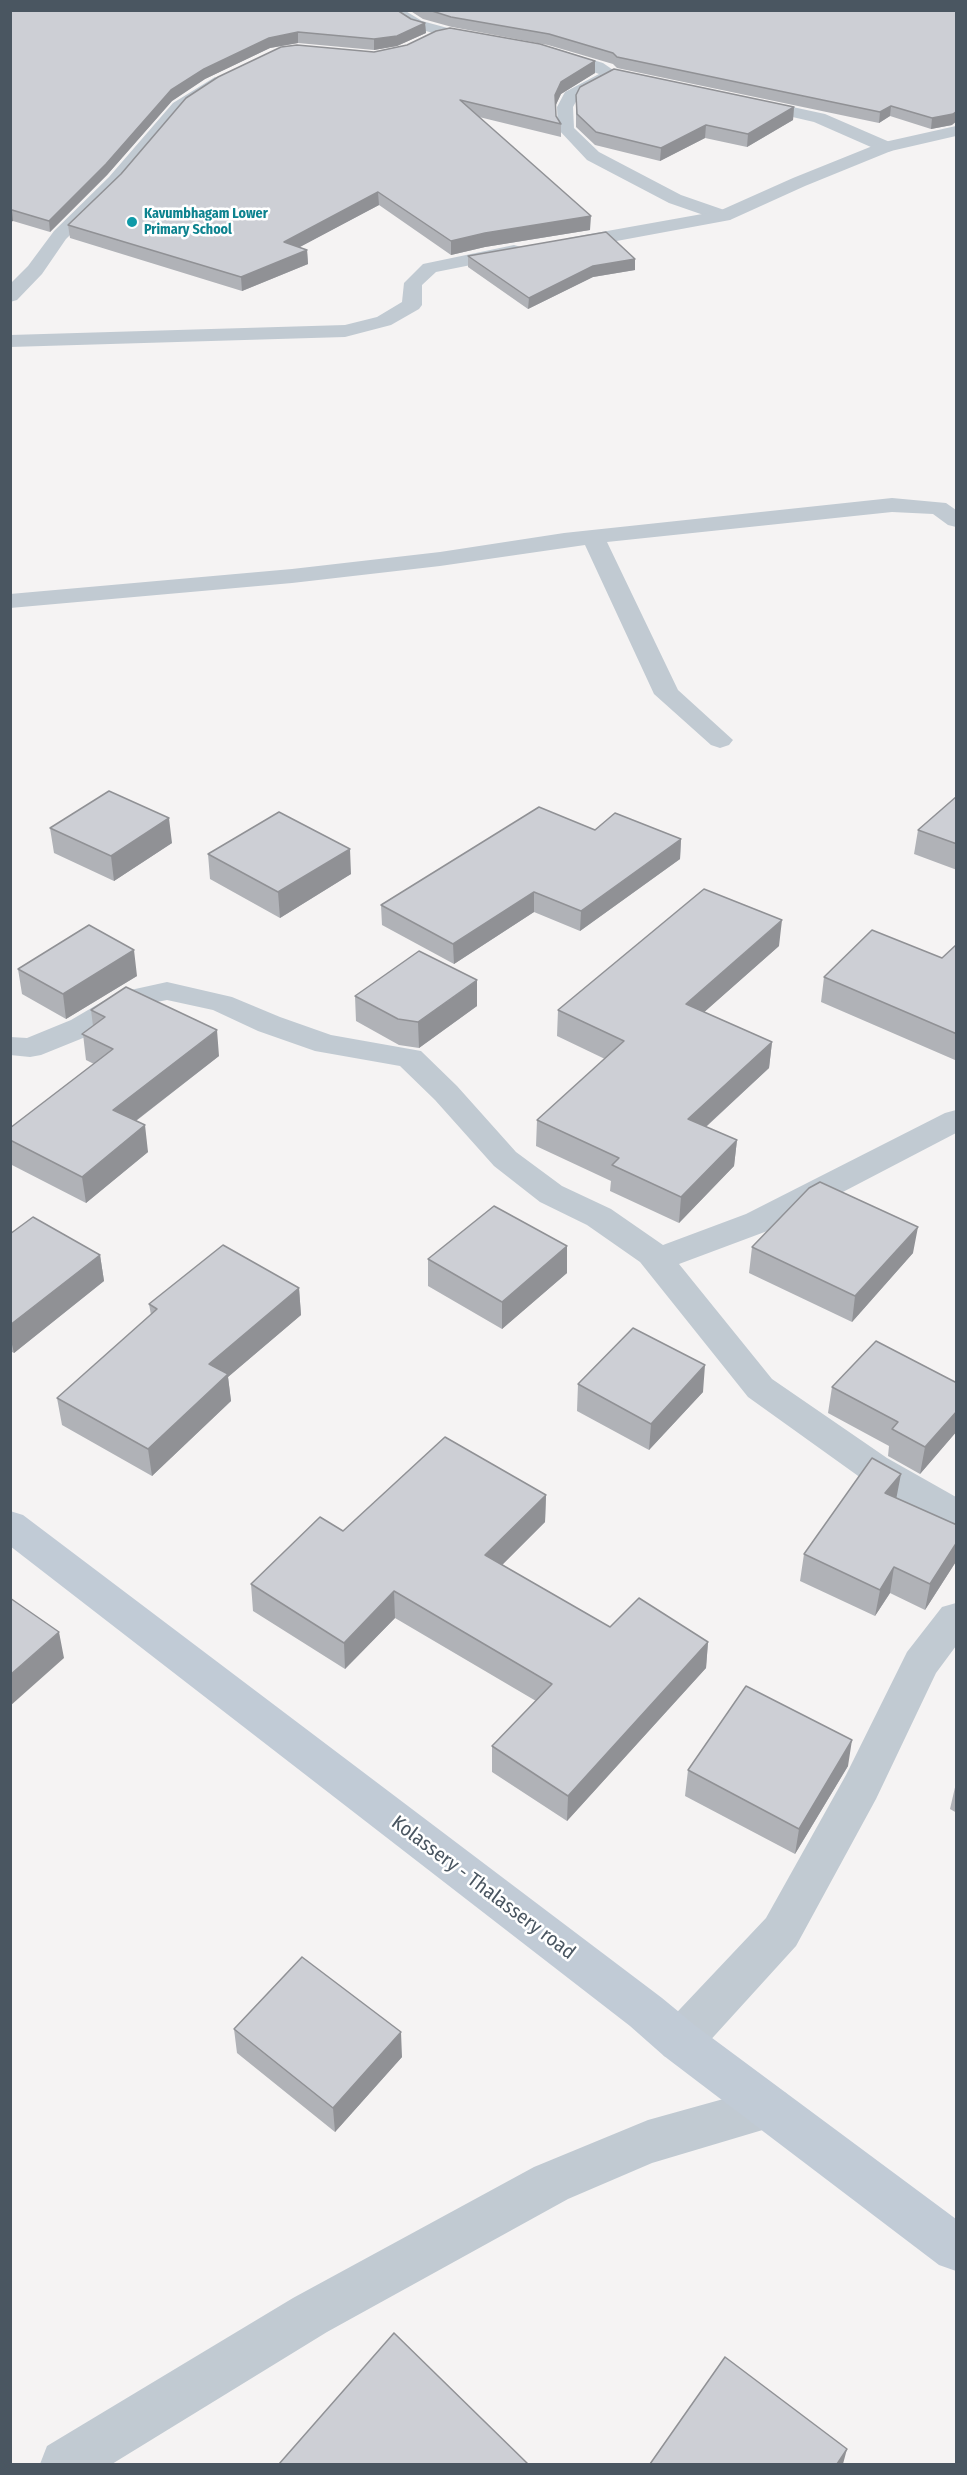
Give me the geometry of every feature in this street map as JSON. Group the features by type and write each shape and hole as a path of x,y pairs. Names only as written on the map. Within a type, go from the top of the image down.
{"main road":[{"name":"Kolassery - Thalassery road","path":"10,1525 646,2012 680,2041 957,2248"}],"street":[{"path":"392,10 417,24 457,33 421,43"},
{"path":"533,48 597,66 617,76 571,95 565,107 566,129 593,156 675,199 724,216"},
{"path":"10,296 35,270 60,235 115,181 178,106 231,74"},
{"path":"738,101 819,118 886,147"},
{"path":"548,246 724,216 799,182 886,147 957,131"},
{"path":"10,342 345,331 384,321 412,305 413,283 430,268 527,249"},
{"path":"10,601 292,576 593,537 892,505 938,508 957,520"},
{"path":"593,537 667,694 720,740"},
{"path":"10,1046 30,1048 82,1027 127,999 167,991 222,1003 270,1024 326,1044 410,1058 446,1093 505,1159 552,1194 599,1217 652,1254 760,1388 874,1468 957,1514"},
{"path":"656,1260 758,1222 957,1120"},
{"path":"680,2041 781,1932 861,1787 921,1663 957,1618"},
{"path":"65,2464 310,2314 551,2183 648,2142 770,2108"}],"building":[{"path":"10,10 397,10 411,19 425,23 397,36 374,39 298,32 269,38 204,69 171,90 106,164 49,221 10,210"},
{"path":"429,10 957,10 957,111 953,114 932,118 891,106 880,112 617,57 613,53 549,34 451,17"},
{"path":"450,28 540,44 595,61 561,82 555,95 556,116 561,124 460,100 591,216 485,233 451,241 378,192 284,242 307,250 241,277 68,225 121,174 186,98 218,77 281,47 297,45 374,52 407,45 436,31"},
{"path":"614,69 794,107 748,134 706,125 661,148 596,132 577,114 576,95 580,87"},
{"path":"606,232 635,259 593,266 529,298 468,256"},
{"path":"109,791 169,818 111,856 50,828"},
{"path":"957,796 957,844 918,830"},
{"path":"539,807 595,830 615,813 681,839 581,911 534,892 453,944 381,905"},
{"path":"279,812 350,849 278,892 208,854"},
{"path":"704,889 782,920 686,1004 772,1042 688,1119 737,1140 681,1197 612,1165 619,1158 537,1120 624,1041 558,1010"},
{"path":"89,925 134,950 63,994 18,969"},
{"path":"872,930 942,958 957,944 957,1034 824,977"},
{"path":"419,951 477,980 418,1022 398,1019 355,996"},
{"path":"126,987 217,1030 113,1110 145,1125 82,1177 10,1140 10,1128 113,1049 82,1034 105,1017 91,1010"},
{"path":"820,1182 918,1227 855,1296 752,1247 809,1188"},
{"path":"494,1206 567,1246 502,1302 428,1259"},
{"path":"33,1217 100,1255 10,1325 10,1234"},
{"path":"223,1245 299,1288 209,1364 228,1374 148,1449 57,1398 157,1309 149,1304"},
{"path":"633,1328 705,1365 651,1424 578,1384"},
{"path":"876,1341 957,1383 957,1411 925,1447 892,1429 898,1422 832,1387"},
{"path":"445,1437 546,1495 485,1555 610,1627 639,1598 708,1642 568,1796 492,1746 552,1684 394,1591 344,1643 251,1584 320,1517 343,1531"},
{"path":"872,1458 901,1474 885,1493 957,1525 957,1542 930,1584 894,1567 880,1590 804,1554"},
{"path":"10,1598 59,1632 10,1675"},
{"path":"746,1686 852,1740 799,1829 688,1770"},
{"path":"302,1957 401,2032 333,2108 234,2029"},
{"path":"394,2333 528,2464 279,2464"},
{"path":"725,2357 847,2449 837,2464 650,2464"}],"place":[{"name":"Kavumbhagam Lower Primary School","path":"132,222"}]}
